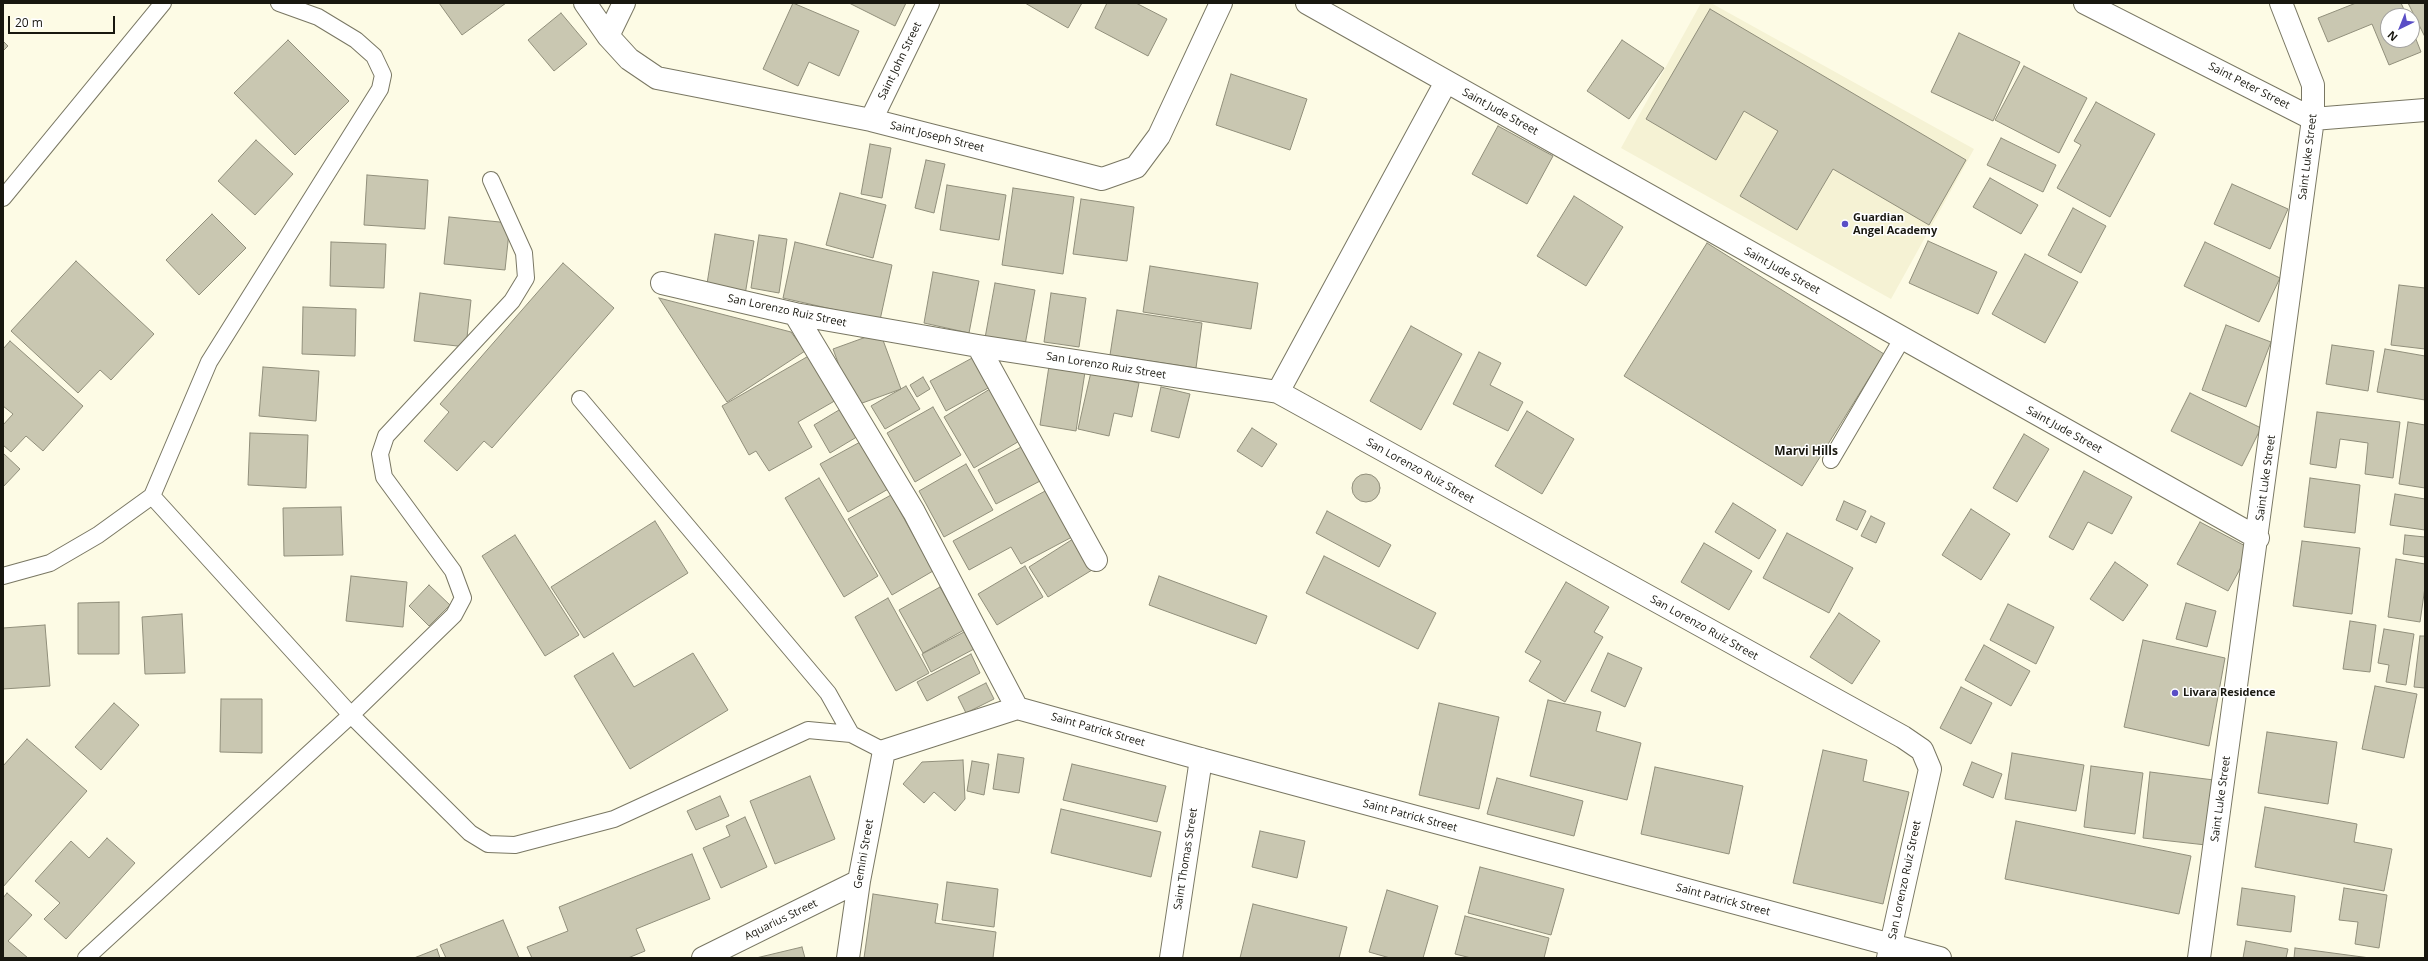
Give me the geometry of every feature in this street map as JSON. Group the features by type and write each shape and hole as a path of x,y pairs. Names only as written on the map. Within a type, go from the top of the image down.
{"street":[{"name":"Saint Joseph Street","path":"585,3 608,36 629,59 658,78 871,120 1102,179 1136,167 1159,136 1221,3"},
{"path":"608,36 624,3"},
{"name":"Saint John Street","path":"871,120 928,3"},
{"name":"Saint Jude Street","path":"1307,3 2258,538"},
{"name":"Saint Peter Street","path":"2085,3 2313,119"},
{"name":"Saint Luke Street","path":"2199,958 2258,538 2313,119 2313,85 2281,3"},
{"path":"1278,392 1446,82"},
{"path":"2313,119 2425,110"},
{"name":"San Lorenzo Ruiz Street","path":"662,283 795,314 978,346 1278,392 1902,737 1922,750 1930,769 1890,951"},
{"path":"795,314 914,512 1017,708 884,751"},
{"path":"978,346 1096,560"},
{"name":"Saint Patrick Street","path":"1017,708 1890,951 1940,958"},
{"name":"Gemini Street","path":"848,958 859,881 884,751"},
{"name":"Saint Thomas Street","path":"1171,958 1201,759"},
{"name":"Aquarius Street","path":"703,958 859,881"}],"lane":[{"path":"3,198 163,3"},
{"path":"3,576 50,563 98,535 152,496 209,362 380,89 383,75 374,56 356,40 318,17 279,3"},
{"path":"86,958 352,715 454,616 462,598 453,571 384,477 380,454 386,436 512,301 526,278 524,253 491,180"},
{"path":"1831,460 1902,339"},
{"path":"580,399 828,692 850,734"},
{"path":"152,496 352,715 470,833 488,844 515,845 614,819 808,730 850,734 884,751"}],"shaded area":[{"name":"Guardian Angel Academy","path":"1701,3 1711,3 1974,149 1891,299 1621,148"}],"building":[{"path":"439,3 506,3 462,35"},
{"path":"793,3 859,31 839,76 809,62 798,86 763,69"},
{"path":"849,3 906,3 895,26"},
{"path":"1025,3 1082,3 1068,28"},
{"path":"1107,3 1136,3 1167,19 1148,56 1095,28"},
{"path":"2356,3 2401,3 2403,8 2380,8 2380,43 2372,24 2328,42 2318,18"},
{"path":"2408,3 2425,3 2425,37 2420,27 2420,8 2410,8"},
{"path":"1710,9 1966,160 1929,225 1833,169 1797,230 1740,196 1778,131 1744,111 1716,160 1646,119"},
{"path":"561,13 587,44 554,71 528,40"},
{"path":"1959,33 2020,62 1993,121 1931,92"},
{"path":"288,40 349,101 295,155 234,93"},
{"path":"1622,40 1664,68 1629,119 1587,91"},
{"path":"3,41 8,46 3,51"},
{"path":"2382,48 2419,48 2421,52 2389,65"},
{"path":"2024,66 2087,98 2059,153 1995,120"},
{"path":"1231,74 1307,99 1290,150 1216,125"},
{"path":"2096,102 2155,134 2110,217 2057,188 2081,145 2074,141"},
{"path":"1498,126 1553,156 1527,204 1472,174"},
{"path":"2001,138 2056,165 2043,192 1987,165"},
{"path":"256,140 293,174 255,215 218,181"},
{"path":"870,144 891,148 882,198 861,194"},
{"path":"926,160 945,164 934,213 915,208"},
{"path":"367,175 428,180 425,229 364,225"},
{"path":"1990,178 2038,205 2021,234 1973,207"},
{"path":"2232,184 2288,209 2270,249 2214,224"},
{"path":"947,185 1006,195 999,240 940,230"},
{"path":"1013,188 1074,197 1063,274 1002,265"},
{"path":"840,193 886,205 873,258 826,245"},
{"path":"1574,196 1623,227 1586,286 1537,256"},
{"path":"1081,199 1134,207 1127,261 1073,254"},
{"path":"2073,208 2106,226 2081,273 2048,255"},
{"path":"212,214 246,248 199,295 166,260"},
{"path":"449,217 510,223 505,270 444,264"},
{"path":"715,234 754,241 745,295 706,290"},
{"path":"759,235 787,239 779,293 751,288"},
{"path":"1928,241 1997,272 1978,314 1909,283"},
{"path":"331,242 386,244 384,288 330,286"},
{"path":"795,242 892,265 880,320 783,298"},
{"path":"2205,242 2280,278 2259,322 2184,286"},
{"path":"1707,243 1884,354 1802,486 1624,376"},
{"path":"2025,254 2078,282 2045,343 1992,314"},
{"path":"76,261 154,334 111,380 100,370 78,393 11,331"},
{"path":"563,263 614,308 492,448 484,441 457,471 424,441 449,412 440,404"},
{"path":"1150,266 1258,283 1251,329 1143,312"},
{"path":"933,272 979,281 969,333 924,323"},
{"path":"995,283 1035,290 1025,345 985,338"},
{"path":"2399,285 2425,288 2425,349 2391,345"},
{"path":"420,293 471,300 466,347 414,341"},
{"path":"1051,293 1086,298 1079,347 1044,342"},
{"path":"659,298 791,332 805,351 727,402"},
{"path":"303,307 356,309 355,356 302,354"},
{"path":"1117,310 1202,323 1196,368 1110,355"},
{"path":"2226,325 2271,342 2246,407 2202,390"},
{"path":"1411,326 1462,354 1421,430 1370,401"},
{"path":"880,332 901,389 854,406 833,349"},
{"path":"10,341 83,406 43,451 26,436 11,452 3,445 3,425 13,414 3,406 3,349"},
{"path":"2332,345 2374,351 2368,391 2326,384"},
{"path":"2385,349 2425,356 2425,400 2377,392"},
{"path":"1479,352 1501,363 1490,385 1523,402 1508,431 1453,404"},
{"path":"812,354 838,399 798,422 812,447 769,471 756,451 749,455 722,406"},
{"path":"974,357 990,387 946,411 930,381"},
{"path":"1049,366 1085,372 1076,431 1040,425"},
{"path":"263,367 319,371 316,421 259,416"},
{"path":"1091,372 1139,383 1132,417 1114,413 1109,436 1078,429"},
{"path":"923,377 930,389 917,397 910,385"},
{"path":"906,386 920,409 885,429 871,406"},
{"path":"1161,387 1190,394 1179,438 1151,431"},
{"path":"990,389 1021,440 974,468 944,417"},
{"path":"2190,393 2261,428 2242,466 2171,431"},
{"path":"844,407 860,435 830,453 814,425"},
{"path":"933,407 961,455 915,482 887,433"},
{"path":"1527,411 1574,439 1542,494 1495,466"},
{"path":"2317,412 2400,422 2393,478 2365,474 2368,443 2340,439 2336,468 2310,464"},
{"path":"2408,422 2425,425 2425,488 2399,484"},
{"path":"1252,428 1277,444 1262,467 1237,451"},
{"path":"250,433 308,435 306,488 248,485"},
{"path":"2024,434 2049,449 2017,502 1993,488"},
{"path":"862,441 890,488 848,512 820,464"},
{"path":"1023,446 1042,480 996,504 978,470"},
{"path":"3,453 20,469 3,487"},
{"path":"966,464 993,510 944,537 919,491"},
{"path":"2084,471 2132,497 2112,534 2088,522 2073,550 2049,537"},
{"path":"1366,474 1376,478 1380,488 1376,498 1366,502 1356,498 1352,488 1356,478"},
{"path":"819,478 878,576 844,597 785,498"},
{"path":"2310,478 2360,485 2355,533 2304,527"},
{"path":"1047,490 1072,537 1021,564 1011,547 969,570 953,541"},
{"path":"2395,494 2425,499 2425,530 2390,525"},
{"path":"891,495 933,571 892,595 848,519"},
{"path":"1844,501 1866,511 1857,530 1836,520"},
{"path":"1733,503 1776,530 1759,559 1715,532"},
{"path":"341,507 343,555 284,556 283,508"},
{"path":"1971,509 2010,534 1981,580 1942,555"},
{"path":"1327,511 1391,545 1379,567 1316,533"},
{"path":"1871,516 1885,523 1876,543 1861,536"},
{"path":"655,521 688,573 584,638 551,587"},
{"path":"2200,522 2251,549 2228,591 2177,564"},
{"path":"1787,533 1853,568 1829,613 1763,578"},
{"path":"515,535 579,635 545,656 482,556"},
{"path":"2405,535 2425,537 2425,557 2403,554"},
{"path":"1073,539 1092,570 1048,597 1029,567"},
{"path":"2302,541 2360,548 2352,614 2293,606"},
{"path":"1704,543 1752,571 1729,610 1681,582"},
{"path":"1324,556 1436,613 1418,649 1306,593"},
{"path":"2396,559 2425,564 2425,587 2420,622 2388,617"},
{"path":"2115,562 2148,585 2123,621 2090,599"},
{"path":"1025,566 1043,597 997,625 978,594"},
{"path":"351,576 407,582 403,627 346,621"},
{"path":"1159,576 1267,616 1256,644 1149,605"},
{"path":"1566,582 1609,607 1594,632 1603,637 1565,702 1529,681 1541,661 1525,652"},
{"path":"429,585 450,605 429,626 409,606"},
{"path":"940,587 964,630 923,653 899,610"},
{"path":"888,598 929,673 896,691 855,617"},
{"path":"119,602 119,654 78,654 78,603"},
{"path":"2186,603 2216,611 2207,647 2176,639"},
{"path":"2008,604 2054,627 2036,664 1990,640"},
{"path":"1839,613 1880,641 1852,684 1810,657"},
{"path":"182,614 185,673 145,674 142,617"},
{"path":"2350,621 2376,625 2370,672 2343,669"},
{"path":"45,625 50,686 3,689 3,628"},
{"path":"2384,629 2414,634 2406,685 2386,682 2389,665 2378,663"},
{"path":"964,632 974,649 931,672 922,654"},
{"path":"2420,636 2425,636 2425,688 2414,687"},
{"name":"Livara Residence","path":"2143,640 2225,658 2209,746 2124,727"},
{"path":"1984,645 2030,671 2011,706 1965,680"},
{"path":"613,653 634,687 693,653 728,710 630,769 574,676"},
{"path":"1608,653 1642,668 1625,707 1591,691"},
{"path":"971,654 980,673 927,701 917,682"},
{"path":"986,683 994,699 966,713 958,697"},
{"path":"2375,686 2417,694 2404,758 2362,749"},
{"path":"1961,687 1992,703 1971,744 1940,728"},
{"path":"221,699 262,699 262,753 220,752"},
{"path":"1548,700 1601,712 1596,731 1641,743 1627,800 1530,776"},
{"path":"114,703 139,725 101,770 75,747"},
{"path":"1439,703 1499,717 1479,809 1419,795"},
{"path":"2267,732 2337,742 2328,804 2258,793"},
{"path":"27,739 87,791 3,887 3,766"},
{"path":"1823,750 1867,760 1863,781 1909,792 1883,904 1793,883"},
{"path":"2012,753 2084,765 2076,811 2005,799"},
{"path":"998,754 1024,758 1019,793 993,789"},
{"path":"963,760 965,799 955,811 934,792 924,803 903,784 922,762"},
{"path":"972,761 989,764 984,795 967,791"},
{"path":"1972,762 2002,774 1993,798 1963,785"},
{"path":"1072,764 1166,786 1157,822 1063,800"},
{"path":"2091,766 2143,773 2135,834 2084,827"},
{"path":"1655,767 1743,786 1729,854 1641,834"},
{"path":"2150,772 2214,780 2206,845 2143,838"},
{"path":"810,776 835,839 775,864 750,801"},
{"path":"1497,778 1583,801 1574,836 1487,814"},
{"path":"720,796 729,816 696,830 687,811"},
{"path":"2265,807 2357,824 2354,842 2392,849 2384,891 2255,867"},
{"path":"1061,809 1161,832 1151,877 1051,853"},
{"path":"745,817 767,867 721,888 703,848 730,836 726,826"},
{"path":"2016,821 2191,856 2179,914 2005,879"},
{"path":"1260,831 1305,841 1297,878 1252,867"},
{"path":"107,838 135,863 66,939 44,919 60,903 35,881 71,841 89,858"},
{"path":"692,854 710,899 636,929 645,951 628,958 532,958 527,947 568,931 559,907"},
{"path":"1480,867 1564,889 1551,935 1468,913"},
{"path":"947,882 998,889 994,927 942,920"},
{"path":"2242,888 2295,896 2291,932 2237,925"},
{"path":"2344,888 2387,895 2379,948 2355,944 2358,922 2339,920"},
{"path":"1387,890 1438,906 1423,958 1390,958 1369,952"},
{"path":"7,893 32,915 8,941 28,958 3,958 3,898"},
{"path":"873,894 938,904 935,923 996,932 993,958 864,958"},
{"path":"1253,904 1347,927 1339,958 1240,958"},
{"path":"1465,916 1549,938 1544,958 1471,958 1455,954"},
{"path":"503,920 519,958 446,958 440,945"},
{"path":"2246,941 2288,949 2286,958 2243,958"},
{"path":"802,947 805,958 756,958"},
{"path":"2295,948 2370,958 2294,958"},
{"path":"437,949 440,958 414,958"}],"place":[{"name":"Guardian Angel Academy","path":"1845,224"},
{"name":"Livara Residence","path":"2175,693"}],"district":[{"name":"Marvi Hills","path":"1806,452"}]}
